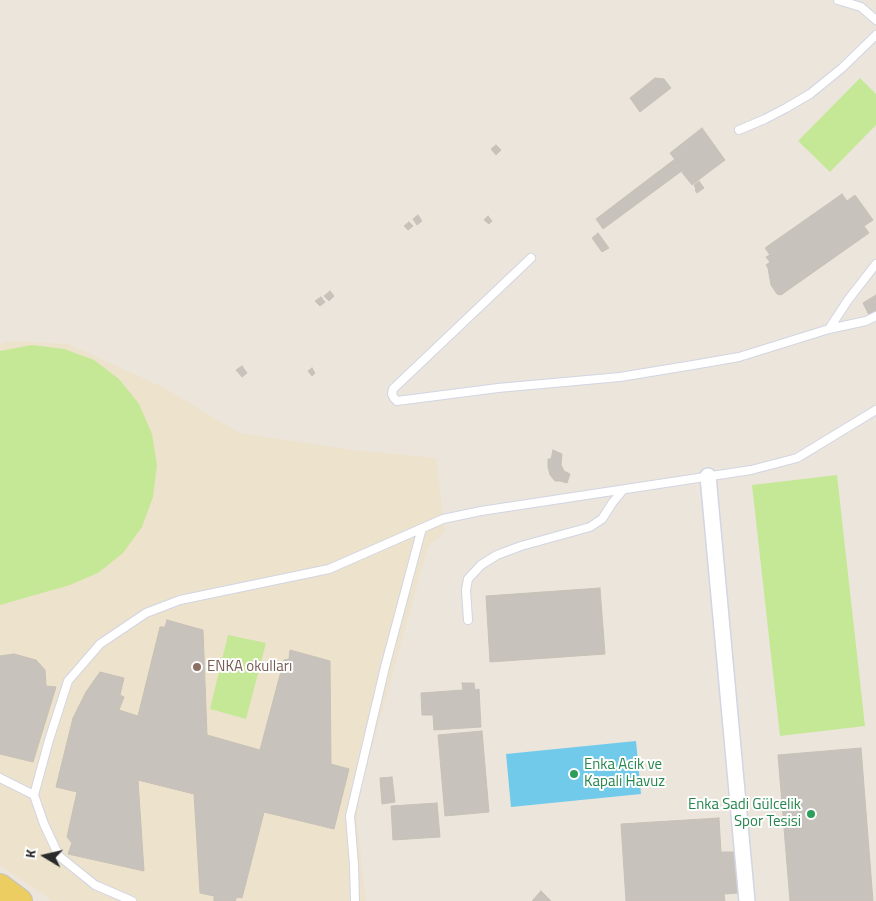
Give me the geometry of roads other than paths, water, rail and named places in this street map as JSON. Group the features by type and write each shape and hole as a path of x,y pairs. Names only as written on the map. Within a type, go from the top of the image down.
{"main road":[{"path":"0,886 20,901"}],"street":[{"path":"708,476 747,901"}],"lane":[{"path":"838,0 861,7 876,20"},
{"path":"739,130 765,119 810,94 842,68 876,35"},
{"path":"531,258 393,389 392,394 397,401 498,388 620,377 739,357 829,329 866,321 876,316"},
{"path":"829,329 848,300 876,264"},
{"path":"132,901 95,885 59,856 44,824 34,795 68,681 100,644 146,613 180,600 329,569 443,519 751,470 797,458 876,410"},
{"path":"468,620 466,590 468,579 482,565 497,556 521,546 590,527 602,519 623,490"},
{"path":"355,901 350,816 422,528"},
{"path":"0,778 34,795"}],"water":[{"name":"Enka Acik ve Kapali Havuz","path":"636,741 641,794 511,807 506,754"}],"place":[{"name":"ENKA okulları","path":"197,667"},
{"name":"Enka Acik ve Kapali Havuz","path":"574,774"},
{"name":"Enka Sadi Gülcelik Spor Tesisi","path":"811,814"}]}
